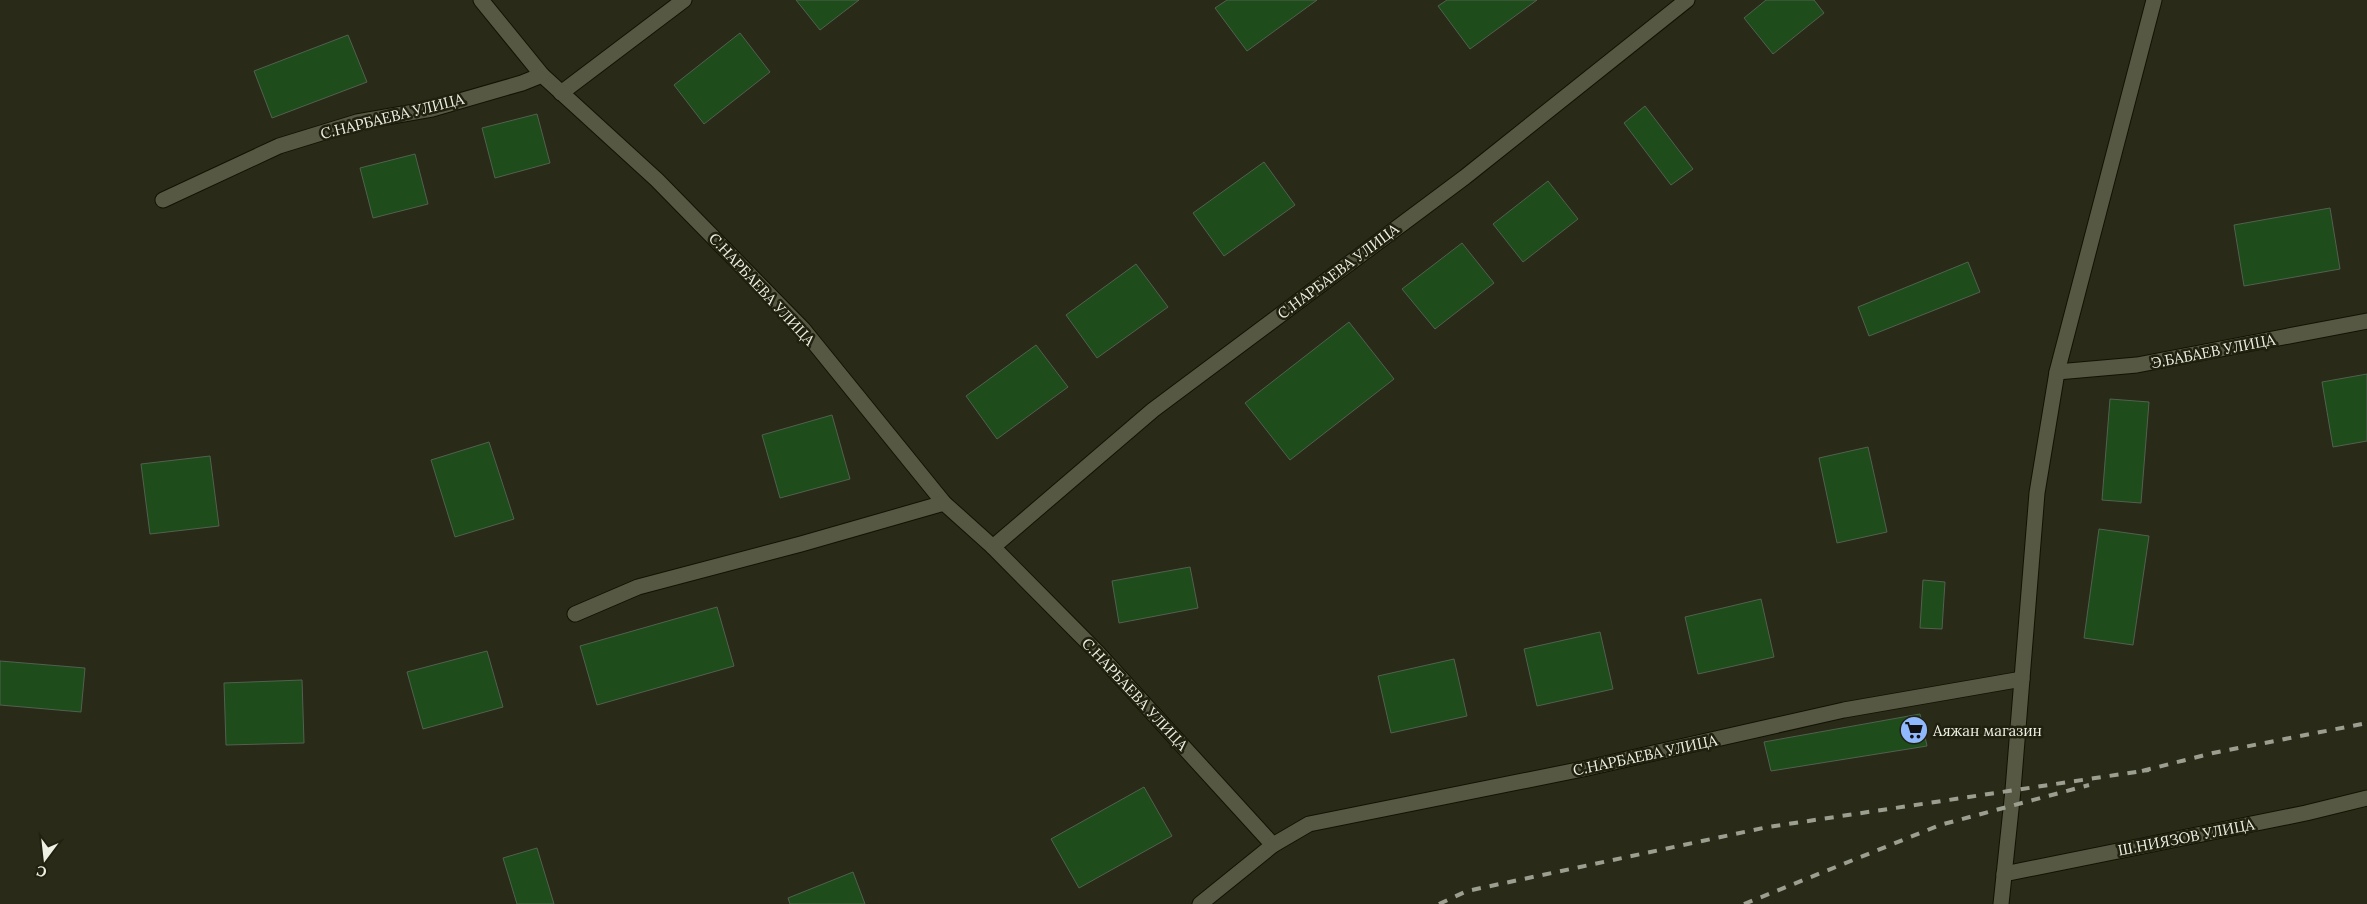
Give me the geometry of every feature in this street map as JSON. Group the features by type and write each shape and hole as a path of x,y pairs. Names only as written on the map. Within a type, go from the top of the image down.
{"street":[{"name":"С.НАРБАЕВА УЛИЦА","path":"481,0 542,75 658,180 803,329 944,503 993,547 1097,652 1273,845"},
{"path":"561,93 684,0"},
{"name":"С.НАРБАЕВА УЛИЦА","path":"993,547 1153,410 1465,177 1687,0"},
{"path":"2001,904 2037,493 2057,372 2154,0"},
{"name":"С.НАРБАЕВА УЛИЦА","path":"163,200 279,146 357,122 432,109 522,83 542,75"},
{"name":"Э.БАБАЕВ УЛИЦА","path":"2057,372 2137,365 2367,321"},
{"path":"576,614 638,587 801,544 944,503"},
{"name":"С.НАРБАЕВА УЛИЦА","path":"1200,904 1273,845 1309,824 1358,812 1583,769 1844,710 2022,679"},
{"name":"Ш.НИЯЗОВ УЛИЦА","path":"2004,874 2306,813 2367,798"}],"building":[{"path":"796,0 859,0 820,30"},
{"path":"1227,0 1317,0 1247,51 1215,8"},
{"path":"1447,0 1537,0 1470,49 1438,6"},
{"path":"1766,0 1814,0 1824,13 1773,54 1744,18"},
{"path":"740,33 770,72 704,124 674,85"},
{"path":"348,35 367,82 272,118 254,71"},
{"path":"1645,106 1693,169 1671,185 1624,123"},
{"path":"537,114 550,163 495,178 482,128"},
{"path":"415,154 428,204 373,218 360,168"},
{"path":"1264,162 1295,205 1224,256 1193,213"},
{"path":"1548,181 1578,219 1523,262 1493,224"},
{"path":"2330,208 2340,269 2244,286 2234,225"},
{"path":"1462,243 1494,283 1435,329 1402,289"},
{"path":"1968,262 1980,292 1869,336 1858,307"},
{"path":"1136,264 1168,307 1097,358 1066,315"},
{"path":"1349,322 1394,379 1290,460 1245,403"},
{"path":"1036,345 1068,387 997,439 966,396"},
{"path":"2367,374 2367,441 2333,447 2322,382"},
{"path":"2110,399 2149,402 2141,503 2102,500"},
{"path":"832,415 850,479 780,498 762,435"},
{"path":"489,442 514,519 455,537 431,460"},
{"path":"1868,447 1887,532 1837,543 1819,458"},
{"path":"210,456 219,526 150,534 141,464"},
{"path":"2099,529 2149,536 2133,645 2084,638"},
{"path":"1190,567 1198,608 1119,623 1112,581"},
{"path":"1923,580 1945,582 1942,629 1920,628"},
{"path":"1761,599 1774,657 1698,674 1685,617"},
{"path":"717,607 734,666 597,705 580,646"},
{"path":"1600,632 1613,689 1537,706 1524,649"},
{"path":"487,651 503,707 423,729 407,672"},
{"path":"1454,659 1467,716 1391,733 1378,676"},
{"path":"0,661 85,668 81,712 0,705"},
{"path":"302,680 304,743 226,745 224,683"},
{"path":"1920,714 1927,746 1771,771 1764,742"},
{"path":"1144,787 1172,836 1079,888 1051,839"},
{"path":"537,848 554,904 517,904 503,858"},
{"path":"853,872 865,904 790,904 788,898"}],"railway":[{"path":"2142,771 2213,753 2367,723"},
{"path":"1439,904 1467,891 1768,827 2149,770"},
{"path":"1744,904 1940,825 2089,785"}],"place":[{"name":"Аяжан магазин","path":"1914,730"}]}
